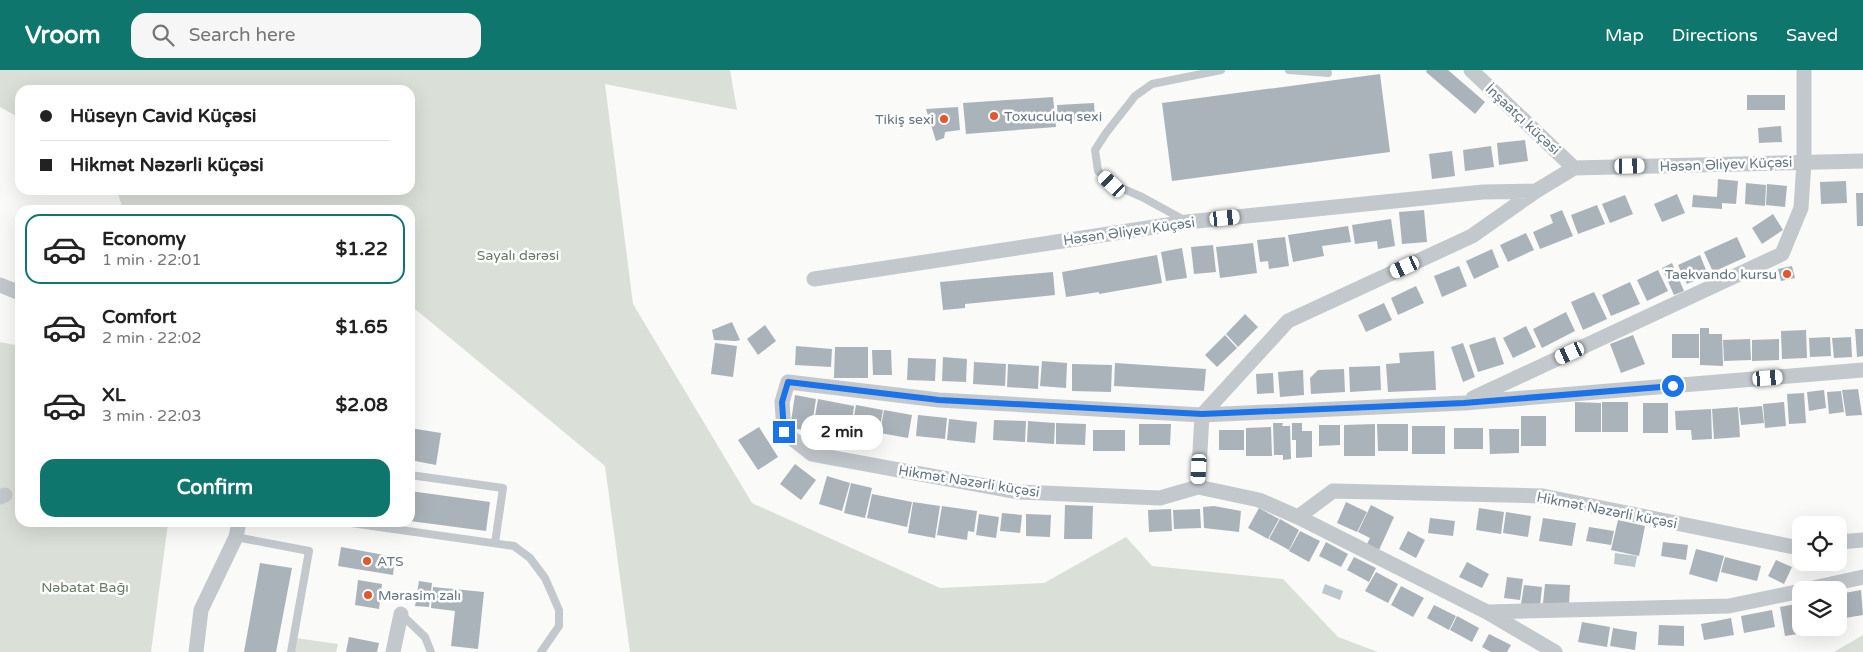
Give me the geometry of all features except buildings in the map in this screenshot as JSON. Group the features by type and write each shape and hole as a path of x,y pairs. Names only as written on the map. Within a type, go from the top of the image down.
{"street":[{"name":"İnşaatçı küçəsi","path":"1471,70 1574,168"},
{"path":"1464,403 1782,254 1801,208 1804,162 1804,70"},
{"name":"Həsən Əliyev Küçəsi","path":"1202,414 1288,321 1472,236 1536,191 1574,168 1863,161"},
{"name":"Həsən Əliyev Küçəsi","path":"814,279 1188,222 1483,192 1536,191"},
{"path":"0,285 15,291"},
{"path":"1198,487 1202,414 1464,403 1863,370"},
{"name":"Hikmət Nəzərli küçəsi","path":"1202,414 939,400 788,382 782,402 784,432 812,454 1019,492 1160,498 1198,487 1258,500 1298,517 1486,612 1556,652"},
{"name":"Hikmət Nəzərli küçəsi","path":"1298,517 1333,491 1543,496 1792,547"},
{"path":"196,652 201,610 237,530"},
{"path":"1847,541 1863,540"},
{"name":"Hikmət Nəzərli küçəsi","path":"1844,581 1863,577"},
{"name":"Hikmət Nəzərli küçəsi","path":"1486,612 1729,606 1792,592"},
{"path":"393,652 401,614"}],"lane":[{"path":"1188,222 1142,197 1112,184 1098,171 1095,150 1135,96 1152,84 1221,70"},
{"path":"1289,70 1328,73"},
{"path":"415,476 503,488 495,543"},
{"path":"380,527 514,546 530,558 545,578 559,610 559,626 541,652"},
{"path":"237,530 309,550 291,652"},
{"path":"401,614 425,637 431,652"}],"green space":[{"name":"Sayalı dərəsi","path":"0,70 730,70 737,110 605,84 633,304 752,503 940,588 1044,583 1126,537 1152,566 1283,579 1338,637 1378,652 630,652 605,466 415,309 415,205 122,205 118,195 415,195 415,85 15,85 15,115 0,107"},
{"name":"Nəbatat Bağı","path":"0,342 15,345 15,527 167,527 151,652 0,652"},
{"path":"1863,635 1863,652 1834,652"},
{"path":"296,638 338,644 336,652 293,652"}],"shaded area":[{"path":"1615,553 1637,556 1635,567 1614,564"},
{"path":"1325,584 1343,591 1340,600 1322,593"}],"place":[{"name":"Toxuculuq sexi","path":"994,116"},
{"name":"Tikiş sexi","path":"944,119"},
{"name":"Taekvando kursu","path":"1787,274"},
{"name":"ATS","path":"367,561"},
{"name":"Mərasim zalı","path":"368,595"}],"route":[{"path":"784,432 782,402 788,382 939,400 1202,414 1464,403 1673,386"}]}
